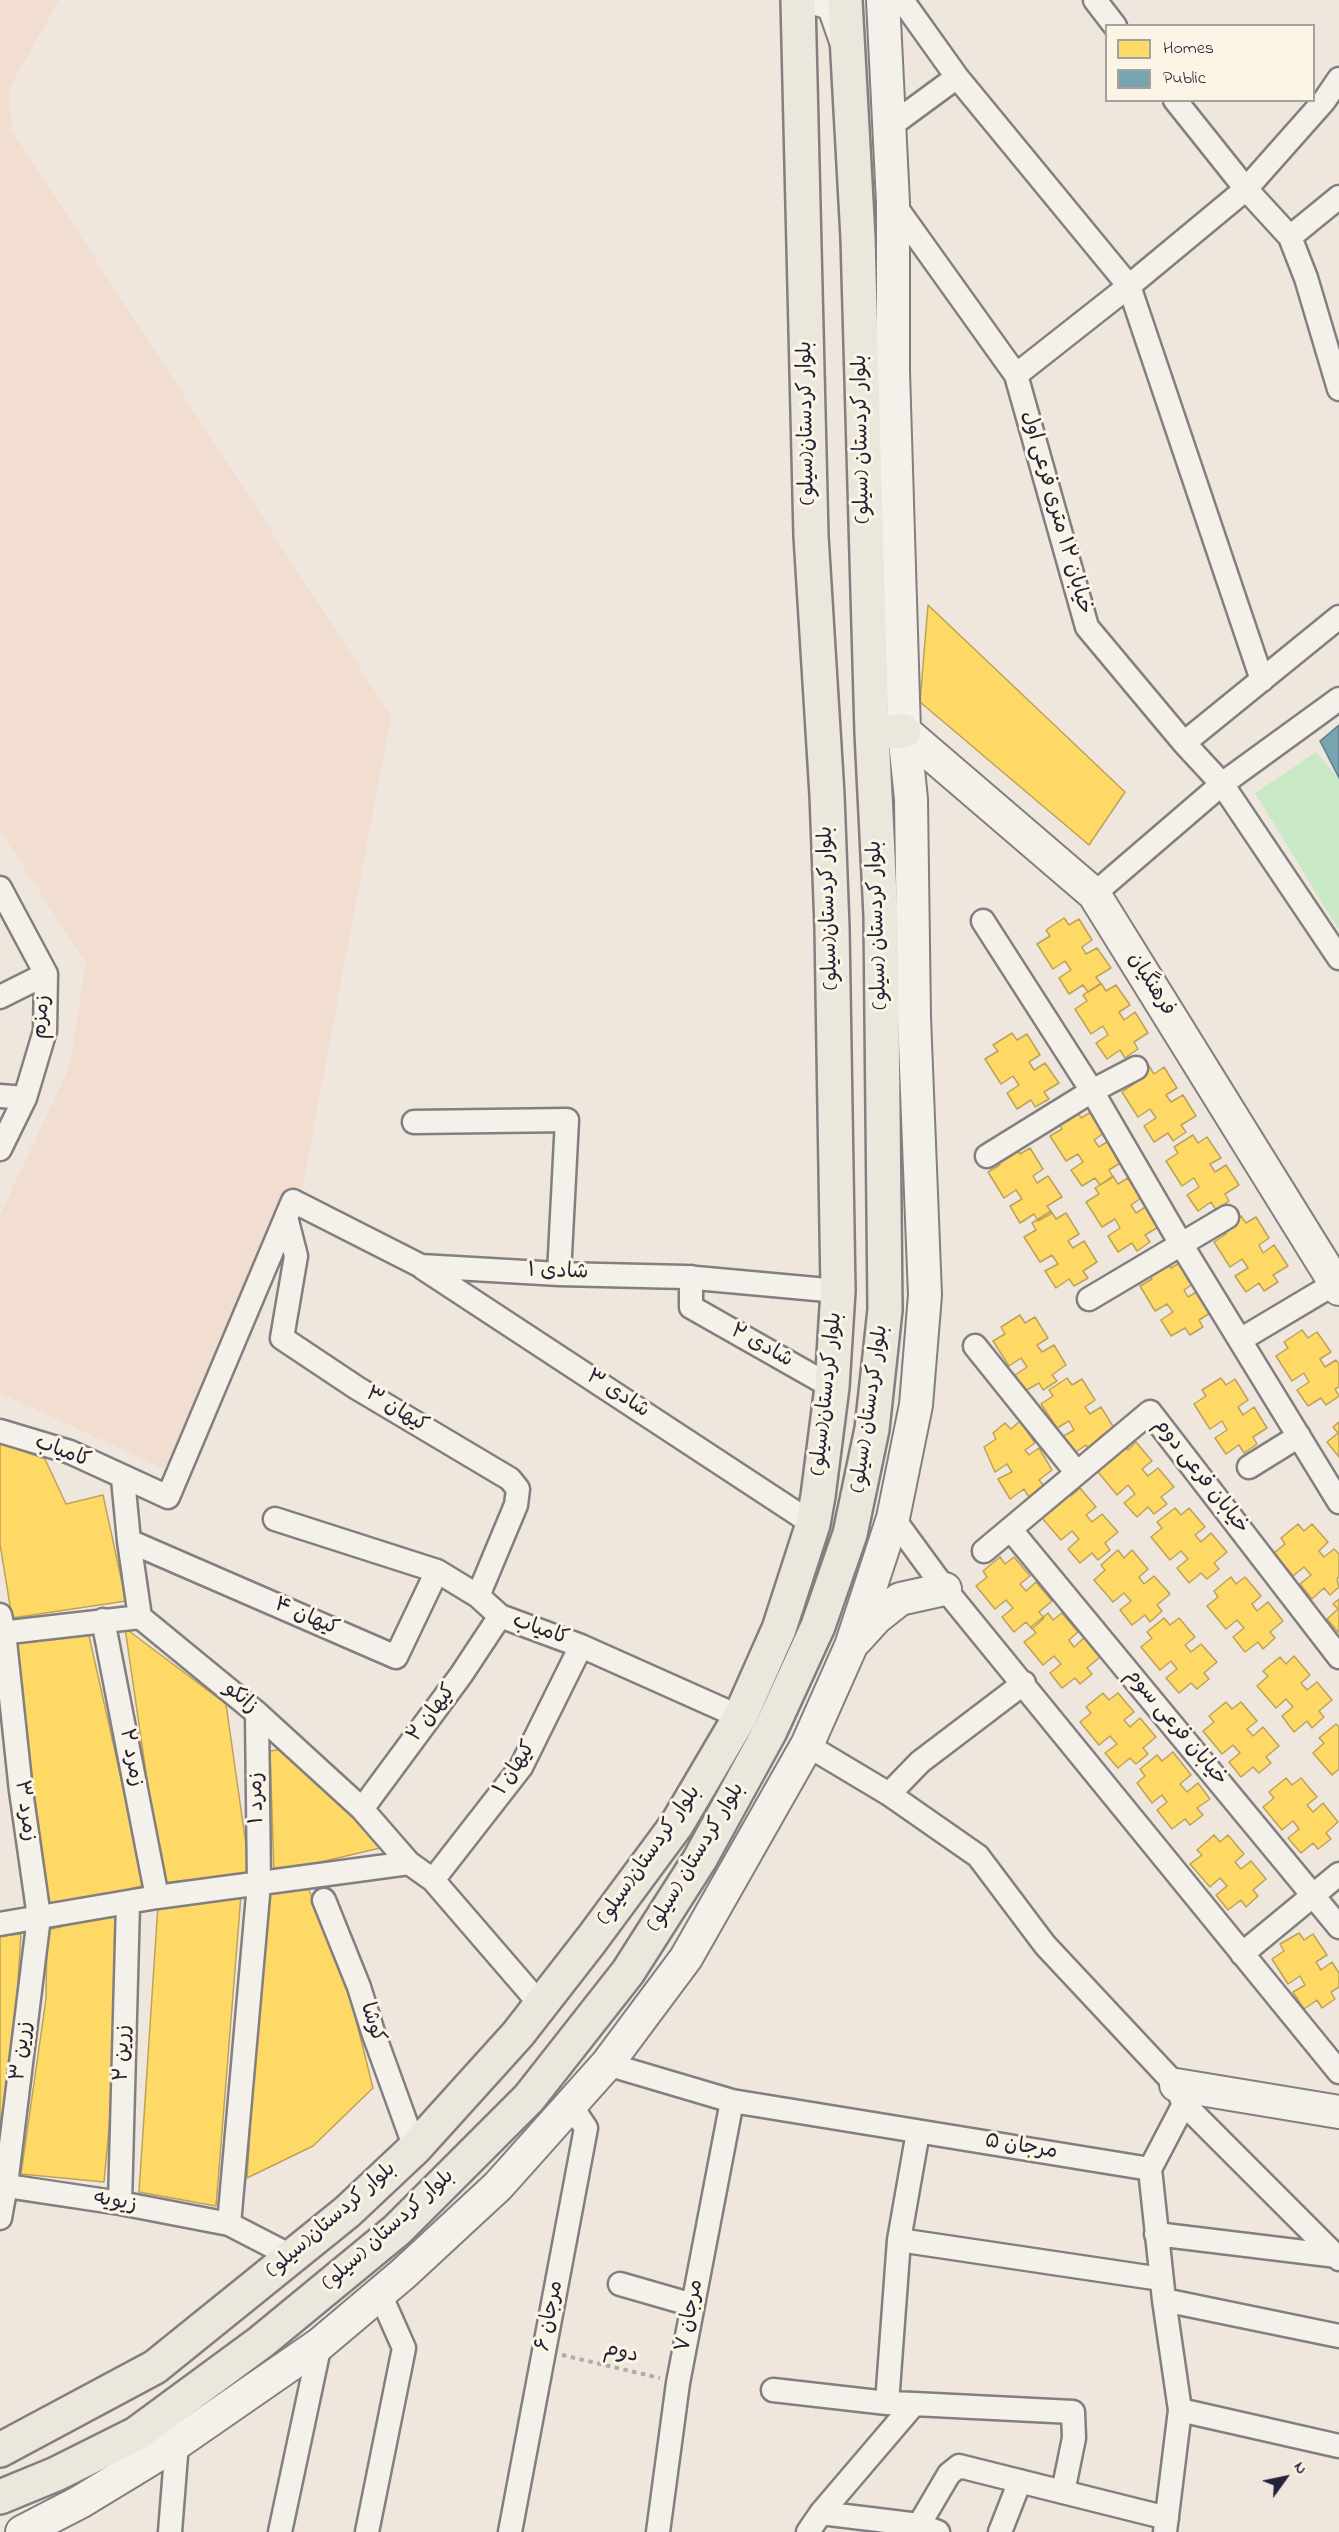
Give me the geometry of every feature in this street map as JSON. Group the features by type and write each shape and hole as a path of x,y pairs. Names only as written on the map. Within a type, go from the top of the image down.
{"main road":[{"name":"بلوار کردستان (سیلو)","path":"10,2494 136,2434 261,2342 397,2230 529,2098 628,1972 700,1860 770,1731 818,1626 850,1534 872,1429 885,1310 881,916 872,733 858,238 845,0"},
{"name":"بلوار کردستان(سیلو)","path":"0,2450 156,2367 347,2212 415,2148 518,2034 677,1824 740,1717 779,1629 813,1524 832,1387 838,1291 832,928 827,795 811,536 806,1"},
{"path":"872,733 904,731"},
{"path":"832,928 881,916"}],"street":[{"path":"21,2532 80,2502 177,2443 320,2344 380,2294 498,2186 607,2064 686,1958 807,1746 851,1646 893,1518 916,1405 925,1295 915,1029 911,799 904,731 892,371 892,203 883,0"},
{"path":"902,0 957,77 1129,286 1262,680"},
{"path":"1095,0 1113,24"},
{"path":"806,1 833,4 846,42"},
{"path":"889,127 957,77"},
{"path":"1016,375 1129,286 1246,189 1324,101 1339,79"},
{"path":"1177,102 1246,189 1290,237 1306,278 1339,389"},
{"path":"1290,237 1339,197"},
{"name":"خیابان ۱۲ متری فرعی اول","path":"892,203 1016,375 1086,627 1222,784 1339,958"},
{"path":"1184,742 1339,617"},
{"path":"1094,894 1222,784 1339,699"},
{"name":"فرهنگیان","path":"904,731 1094,894 1338,1284"},
{"name":"زمزم","path":"0,1149 25,1098 45,1031 46,974 1,890"},
{"path":"983,921 1092,1091 1181,1244 1339,1502"},
{"path":"0,997 46,974"},
{"path":"987,1156 1092,1091 1136,1068"},
{"path":"0,1096 25,1098"},
{"path":"414,1122 567,1120 559,1274"},
{"name":"شادی ۱","path":"290,1209 421,1266 559,1274 691,1277 838,1291"},
{"name":"کامیاب","path":"0,1431 70,1452 123,1479 168,1497 290,1209"},
{"name":"کیهان ۳","path":"290,1209 296,1256 282,1338 357,1388 510,1479 518,1489 516,1504 478,1596"},
{"path":"1089,1299 1227,1217"},
{"name":"شادی ۳","path":"421,1266 813,1524"},
{"name":"شادی ۲","path":"691,1277 691,1307 832,1387"},
{"path":"1240,1340 1338,1284"},
{"path":"975,1346 1077,1473"},
{"name":"خیابان فرعی دوم","path":"984,1551 1150,1412 1339,1657"},
{"path":"1249,1467 1299,1436"},
{"path":"1,1627 140,1617 123,1479"},
{"path":"893,1518 945,1589 1339,2072"},
{"name":"کامیاب","path":"275,1520 437,1571 478,1596 500,1616 581,1646 740,1717"},
{"name":"خیابان فرعی سوم","path":"1011,1530 1339,1927"},
{"name":"کیهان ۴","path":"129,1541 396,1657 437,1571"},
{"path":"851,1646 876,1618 900,1599 945,1589"},
{"name":"کیهان ۲","path":"362,1809 461,1675 500,1616"},
{"name":"زانکو","path":"140,1617 257,1713 362,1809 409,1863 433,1881 540,2004"},
{"name":"زمرد ۲","path":"103,1620 157,1897"},
{"name":"زمرد ۳","path":"1,1627 10,1792 39,1917"},
{"name":"کیهان ۱","path":"433,1881 521,1767 581,1646"},
{"path":"889,1794 920,1762 1024,1683"},
{"name":"زمرد ۱","path":"229,2224 259,1884 257,1713"},
{"path":"807,1746 889,1794 978,1856 1045,1945 1180,2095 1338,2258"},
{"path":"0,1924 157,1897 409,1863"},
{"path":"1242,1954 1339,1874"},
{"name":"کوشا","path":"324,1900 360,1987 372,2031 415,2148"},
{"name":"زرین ۲","path":"120,2203 128,1903"},
{"name":"زرین ۳","path":"0,2218 39,1917"},
{"name":"مرجان ۵","path":"607,2064 732,2101 1150,2169"},
{"path":"1180,2095 1339,2112"},
{"path":"821,2513 929,2529 949,2474 959,2466 1063,2492 1166,2525 1180,2410 1156,2234 1150,2169 1180,2095"},
{"name":"مرجان ۷","path":"658,2532 678,2383 732,2101"},
{"name":"مرجان ۶","path":"510,2532 586,2128 570,2104"},
{"path":"886,2403 899,2240 918,2132"},
{"name":"زیویه","path":"3,2185 120,2203 229,2224 293,2257"},
{"path":"1156,2234 1338,2258"},
{"path":"899,2240 1163,2289 1339,2336"},
{"path":"620,2284 693,2305"},
{"path":"367,2532 404,2348 380,2294"},
{"path":"280,2532 320,2344"},
{"path":"773,2390 886,2403 1073,2412 1074,2438 1063,2492"},
{"path":"808,2532 821,2513 914,2404"},
{"path":"1180,2410 1339,2446"},
{"path":"170,2532 177,2443"},
{"path":"1000,2532 1020,2481"},
{"path":"9,2532 10,2494"}],"path":[{"name":"دوم","path":"556,2354 678,2383"}],"shaded area":[{"path":"0,0 59,0 9,89 12,130 391,716 301,1195 164,1469 0,1393 0,1215 69,1068 86,963 0,831"}],"green space":[{"path":"1316,752 1339,778 1339,930 1255,793"}],"building: Homes":[{"path":"928,605 1125,792 1089,845 920,702"},
{"path":"1064,918 1069,925 1079,919 1092,940 1082,947 1086,954 1097,948 1111,968 1096,977 1101,984 1088,992 1083,985 1069,994 1059,978 1071,970 1065,961 1053,969 1037,944 1050,936 1046,930"},
{"path":"1101,983 1106,991 1116,985 1130,1005 1119,1012 1124,1020 1135,1012 1148,1033 1134,1042 1138,1049 1125,1058 1120,1050 1107,1059 1096,1043 1108,1035 1103,1026 1091,1034 1075,1009 1087,1001 1083,995"},
{"path":"1012,1033 1017,1040 1027,1034 1040,1055 1029,1062 1034,1070 1045,1063 1059,1083 1044,1092 1049,1099 1035,1107 1031,1100 1017,1109 1007,1093 1019,1085 1013,1076 1001,1084 985,1059 998,1051 993,1045"},
{"path":"1149,1066 1154,1074 1164,1067 1177,1088 1166,1095 1171,1102 1183,1095 1196,1116 1181,1125 1186,1132 1173,1141 1168,1133 1154,1142 1144,1126 1156,1118 1150,1109 1138,1117 1122,1092 1134,1084 1130,1078"},
{"path":"1077,1110 1081,1118 1091,1112 1104,1133 1094,1140 1099,1147 1110,1140 1123,1161 1109,1170 1113,1177 1100,1185 1095,1178 1082,1186 1071,1170 1083,1162 1078,1154 1066,1161 1050,1136 1062,1129 1058,1122"},
{"path":"1193,1135 1198,1143 1207,1137 1221,1158 1210,1164 1215,1172 1226,1165 1239,1185 1225,1194 1229,1201 1216,1210 1211,1202 1198,1211 1187,1195 1199,1187 1194,1178 1182,1186 1166,1161 1178,1153 1174,1147"},
{"path":"1015,1147 1020,1154 1030,1148 1043,1169 1033,1176 1037,1183 1048,1176 1062,1197 1047,1206 1052,1213 1038,1221 1034,1214 1020,1223 1010,1206 1022,1199 1016,1190 1004,1198 988,1172 1000,1165 997,1158"},
{"path":"1113,1176 1118,1184 1128,1178 1141,1198 1131,1205 1136,1213 1147,1206 1160,1226 1145,1235 1150,1242 1137,1251 1132,1243 1118,1252 1108,1236 1120,1228 1115,1219 1102,1227 1086,1202 1099,1194 1095,1188"},
{"path":"1051,1211 1056,1219 1066,1213 1079,1234 1068,1241 1073,1248 1084,1241 1097,1262 1083,1271 1088,1278 1074,1286 1069,1279 1056,1288 1045,1271 1058,1264 1052,1255 1040,1262 1024,1237 1036,1230 1032,1223"},
{"path":"1241,1216 1246,1223 1256,1217 1269,1238 1259,1245 1263,1253 1274,1245 1288,1266 1273,1275 1278,1282 1264,1291 1259,1283 1246,1292 1235,1276 1248,1268 1242,1259 1230,1267 1214,1242 1226,1234 1222,1228"},
{"path":"1166,1260 1171,1268 1181,1262 1194,1283 1184,1290 1188,1297 1200,1290 1213,1311 1199,1320 1203,1327 1190,1335 1185,1328 1171,1336 1161,1320 1173,1312 1167,1304 1155,1311 1140,1286 1152,1279 1147,1272"},
{"path":"1020,1315 1025,1323 1035,1317 1048,1338 1037,1345 1042,1352 1054,1345 1066,1365 1052,1375 1057,1381 1043,1390 1039,1383 1025,1391 1015,1375 1027,1367 1021,1358 1009,1366 993,1341 1005,1334 1001,1327"},
{"path":"1302,1330 1308,1338 1317,1332 1331,1352 1320,1359 1325,1367 1336,1360 1339,1364 1339,1387 1335,1389 1339,1396 1326,1405 1321,1398 1308,1406 1297,1390 1309,1382 1304,1373 1292,1381 1276,1356 1288,1348 1284,1342"},
{"path":"1067,1378 1072,1385 1082,1379 1095,1400 1085,1407 1090,1414 1101,1407 1114,1428 1100,1437 1104,1444 1090,1453 1086,1445 1073,1454 1062,1437 1074,1430 1069,1421 1057,1428 1041,1404 1053,1396 1049,1390"},
{"path":"1221,1378 1226,1385 1235,1379 1248,1400 1238,1407 1243,1415 1254,1407 1267,1428 1253,1437 1257,1444 1244,1453 1239,1445 1226,1454 1215,1438 1227,1430 1222,1421 1210,1429 1194,1404 1206,1396 1202,1390"},
{"path":"1020,1421 1035,1443 1025,1450 1029,1455 1039,1448 1052,1470 1039,1480 1045,1487 1029,1497 1024,1489 1010,1499 998,1479 1012,1472 1007,1464 995,1472 984,1447 996,1439 993,1433 1005,1423 1011,1429"},
{"path":"1339,1422 1339,1457 1327,1442 1338,1433 1333,1427"},
{"path":"1136,1442 1152,1461 1142,1469 1148,1476 1158,1468 1174,1487 1161,1497 1167,1504 1154,1514 1148,1507 1137,1517 1124,1503 1135,1494 1128,1485 1117,1495 1098,1472 1109,1462 1105,1457 1122,1443 1128,1450"},
{"path":"0,1443 45,1459 66,1504 103,1495 126,1601 12,1618 0,1544"},
{"path":"1065,1488 1071,1496 1080,1488 1096,1507 1086,1515 1092,1522 1102,1514 1118,1532 1105,1543 1110,1550 1098,1560 1092,1553 1080,1563 1068,1549 1079,1539 1072,1531 1061,1540 1042,1518 1053,1508 1048,1503"},
{"path":"1175,1508 1181,1515 1189,1508 1205,1527 1195,1535 1201,1542 1211,1533 1227,1552 1214,1563 1219,1569 1207,1579 1201,1573 1189,1583 1177,1568 1188,1559 1181,1551 1170,1560 1151,1537 1162,1528 1157,1522"},
{"path":"1298,1524 1304,1531 1312,1524 1328,1542 1319,1551 1324,1557 1334,1549 1339,1554 1339,1577 1337,1579 1339,1587 1330,1595 1324,1588 1312,1599 1300,1584 1311,1575 1304,1567 1293,1576 1274,1553 1285,1544 1281,1538"},
{"path":"1118,1550 1124,1558 1132,1550 1148,1569 1139,1577 1144,1584 1154,1576 1170,1594 1157,1605 1162,1611 1150,1622 1145,1615 1132,1625 1120,1610 1131,1601 1124,1593 1113,1602 1094,1580 1105,1570 1101,1565"},
{"path":"1000,1557 1005,1564 1014,1557 1030,1576 1020,1584 1026,1591 1036,1582 1052,1601 1039,1612 1044,1618 1032,1629 1026,1622 1014,1632 1002,1617 1013,1608 1006,1600 995,1609 976,1586 987,1577 983,1571"},
{"path":"1231,1577 1236,1584 1245,1577 1261,1596 1252,1604 1257,1611 1268,1602 1283,1621 1270,1632 1275,1638 1263,1649 1258,1642 1245,1652 1233,1637 1244,1628 1237,1620 1226,1629 1207,1606 1218,1597 1214,1591"},
{"path":"1339,1599 1339,1633 1327,1619 1338,1609 1333,1604"},
{"path":"1048,1613 1053,1620 1062,1613 1078,1632 1069,1640 1074,1647 1084,1638 1100,1657 1087,1668 1092,1674 1080,1684 1075,1678 1062,1688 1050,1673 1061,1664 1054,1656 1043,1665 1024,1642 1036,1633 1031,1627"},
{"path":"1164,1618 1170,1625 1179,1618 1195,1637 1185,1645 1191,1652 1201,1644 1217,1662 1204,1673 1209,1679 1197,1689 1191,1683 1179,1693 1166,1678 1177,1669 1171,1661 1160,1670 1141,1647 1152,1638 1147,1632"},
{"path":"87,1627 145,1885 50,1910 14,1644"},
{"path":"125,1628 226,1704 250,1873 162,1883"},
{"path":"1294,1656 1310,1675 1301,1683 1307,1690 1317,1682 1332,1700 1319,1711 1324,1717 1312,1728 1307,1721 1294,1732 1282,1716 1293,1707 1286,1699 1276,1708 1257,1686 1268,1676 1263,1671 1280,1657 1286,1664"},
{"path":"1103,1693 1109,1700 1118,1693 1134,1712 1124,1720 1130,1727 1140,1718 1156,1737 1143,1748 1148,1754 1136,1764 1130,1758 1118,1768 1105,1753 1117,1744 1110,1736 1099,1745 1080,1722 1091,1713 1086,1707"},
{"path":"1226,1702 1232,1709 1241,1702 1257,1721 1247,1729 1253,1736 1263,1727 1279,1746 1266,1757 1271,1763 1259,1773 1253,1767 1241,1777 1229,1762 1240,1753 1233,1745 1222,1754 1203,1731 1214,1722 1209,1716"},
{"path":"1336,1724 1339,1727 1339,1769 1332,1775 1313,1753 1324,1743 1319,1738"},
{"path":"284,1749 384,1847 274,1873 270,1751"},
{"path":"1173,1752 1191,1775 1180,1784 1187,1792 1198,1783 1210,1799 1197,1808 1203,1815 1190,1825 1185,1819 1172,1829 1157,1810 1167,1802 1162,1795 1152,1803 1137,1783 1145,1776 1140,1769 1157,1755 1162,1761"},
{"path":"1286,1778 1292,1785 1301,1778 1317,1797 1307,1805 1313,1812 1323,1803 1338,1822 1326,1833 1331,1839 1318,1849 1313,1843 1301,1853 1288,1838 1299,1829 1293,1821 1282,1830 1263,1807 1274,1798 1269,1792"},
{"path":"1214,1835 1220,1842 1228,1835 1244,1854 1235,1862 1241,1869 1251,1861 1266,1879 1253,1890 1258,1896 1246,1907 1241,1900 1228,1910 1216,1895 1227,1886 1220,1878 1210,1887 1190,1864 1202,1855 1197,1850"},
{"path":"307,1886 341,1960 373,2088 313,2146 247,2178 265,1893"},
{"path":"241,1895 216,2206 139,2192 158,1905"},
{"path":"117,1913 116,2053 104,2182 21,2174 46,1999 47,1930"},
{"path":"1299,1933 1304,1940 1313,1934 1327,1955 1316,1962 1321,1970 1332,1962 1339,1973 1339,1987 1331,1992 1335,1999 1322,2008 1317,2000 1304,2009 1293,1992 1305,1985 1300,1976 1288,1984 1272,1959 1284,1951 1280,1944"},
{"path":"21,1934 13,2060 0,2132 0,1936"}],"building: Public":[{"path":"1339,725 1339,778 1320,741"}]}
